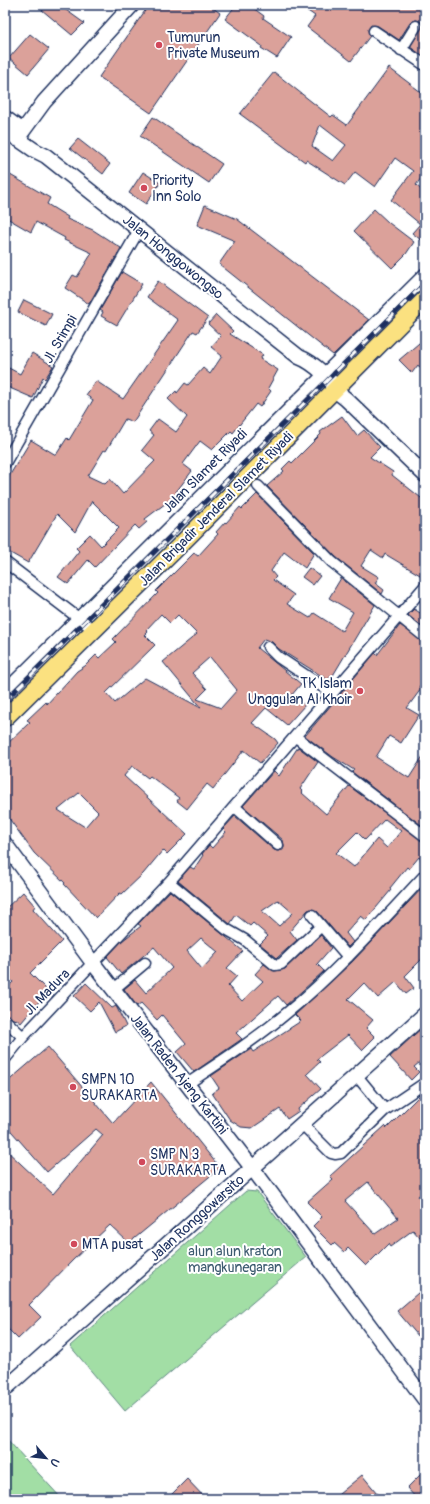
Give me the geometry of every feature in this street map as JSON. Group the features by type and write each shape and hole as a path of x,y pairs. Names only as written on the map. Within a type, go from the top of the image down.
{"main road":[{"path":"13,129 44,102 132,5"},
{"name":"Jalan Honggowongso","path":"13,129 38,144 46,156 299,357 302,363 321,376 425,475"},
{"name":"Jalan Brigadir Jenderal Slamet Riyadi","path":"5,718 337,391 425,299"},
{"name":"Jalan Raden Ajeng Kartini","path":"5,844 93,963 253,1169 425,1400"},
{"name":"Jalan Ronggowarsito","path":"5,1389 425,1014"}],"street":[{"path":"401,50 416,26"},
{"path":"374,31 425,65"},
{"name":"Jl. Srimpi","path":"5,463 139,230"},
{"name":"Jalan Slamet Riyadi","path":"5,690 425,273"},
{"path":"258,486 332,562 425,637"},
{"path":"5,562 94,630"},
{"name":"Jl. Madura","path":"5,1059 23,1037 169,882 296,737 332,693 425,586"},
{"path":"268,647 278,657 332,693"},
{"path":"296,737 425,836"},
{"path":"235,806 278,845"},
{"path":"187,1084 240,1050 282,1017 348,957 425,875"},
{"path":"169,882 226,929 248,942 275,965 282,964 321,926"},
{"path":"312,914 348,957"},
{"path":"114,989 145,963"},
{"path":"5,1020 23,1037"},
{"path":"357,1076 385,1110"},
{"path":"302,1124 331,1153 342,1153 385,1110 425,1083"}],"green space":[{"name":"alun alun kraton mangkunegaran","path":"246,1191 257,1192 306,1257 125,1411 70,1346"},
{"path":"5,1437 62,1499 5,1499"}],"building":[{"path":"36,5 59,5 84,23 72,35"},
{"name":"Tumurun Private Museum","path":"149,5 209,5 220,13 151,113 99,77"},
{"path":"236,5 249,5 264,16 263,18 291,37 277,58 261,48 262,46 225,19"},
{"path":"299,5 425,5 425,52 423,56 410,47 422,27 420,21 416,20 410,23 399,40 378,26 371,25 368,30 370,36 351,61 307,27 315,16"},
{"path":"30,34 49,49 28,74 9,58"},
{"path":"389,68 425,95 425,173 416,185 425,193 425,243 412,233 420,224 391,200 413,171 395,158 375,187 355,172 345,185 306,160 305,162 240,114 274,72 331,117 333,115 347,125","holes":["320,125 346,145 333,161 312,146"]},
{"path":"153,117 222,164 209,183 140,136"},
{"path":"78,139 110,164 103,174 70,148"},
{"path":"5,172 50,198 47,204 68,217 67,219 93,230 121,248 89,304 65,288 73,275 77,277 92,253 64,240 65,238 36,222 31,232 5,217"},
{"name":"Priority Inn Solo","path":"143,172 160,183 146,204 129,193"},
{"path":"205,205 237,219 369,320 333,355 219,264 235,241 197,225"},
{"path":"374,209 389,223 414,242 406,254 392,268 354,231"},
{"path":"122,272 142,284 117,325 101,316 103,312 100,310"},
{"path":"158,281 208,318 197,333 193,331 133,422 125,419 106,451 104,450 88,476 105,484 110,479 123,494 155,461 142,450 154,435 149,431 158,419 176,432 187,417 168,399 176,391 177,393 185,383 188,385 203,368 210,374 222,356 211,347 221,336 208,324 216,315 233,331 230,334 263,355 260,359 278,370 268,388 271,391 260,407 256,404 233,433 231,431 212,450 200,441 183,464 192,471 176,492 178,494 145,519 147,522 139,529 135,525 95,567 88,560 68,584 58,577 79,551 76,548 90,534 101,546 119,528 92,501 75,532 57,514 28,563 5,550 5,483 31,440 56,455 67,438 69,440 93,400 86,395 96,381 123,399 178,320 147,297"},
{"path":"24,300 52,314 46,326 18,312"},
{"path":"425,338 425,374 418,365 412,373 399,360"},
{"path":"32,353 53,366 45,379 43,377 33,398 5,386 5,366 20,374"},
{"path":"342,416 357,436 364,430 380,447 370,457 393,472 392,475 425,501 425,578 385,554 383,558 371,550 361,566 379,577 375,583 384,590 382,594 336,557 267,486 284,471 282,469 290,461 292,463 321,434 320,432"},
{"path":"257,494 314,553 305,568 284,552 271,571 276,577 273,580 294,595 287,604 310,618 314,613 342,631 353,612 329,598 341,578 375,605 332,677 331,676 328,680 279,649 272,642 264,639 257,648 301,684 291,696 305,705 287,725 266,708 252,723 275,739 278,743 260,763 244,750 213,789 207,784 187,809 177,801 179,798 150,776 148,778 132,766 124,776 187,834 167,854 163,850 143,874 122,894 120,893 96,918 64,884 65,883 34,853 5,813 5,746 30,722 27,720 46,702 47,704 77,671 85,666 96,655 99,658 116,642 113,639 158,593 156,591 194,553 198,556 218,534 216,532 225,522 226,523 240,507 242,509","holes":["161,614 170,623 178,615 197,634 163,662 201,708 145,678 115,703 106,693 155,645 145,635 148,632 146,630","210,657 237,690 221,708 197,699 207,689 192,673","79,793 98,812 85,827 58,810"]},
{"path":"309,568 320,576 313,585 302,577"},
{"path":"414,609 425,616 425,629 408,615"},
{"path":"400,625 425,643 425,678 419,687 421,689 407,708 419,715 401,743 389,736 376,757 409,778 425,753 425,828 352,772 354,770 333,757 305,736 375,653 377,655"},
{"path":"298,747 318,762 300,789 303,792 302,793 326,814 349,786 425,842 425,866 419,857 409,869 407,867 390,888 391,890 366,920 361,916 346,933 353,942 348,947 317,911 311,909 308,910 290,931 297,940 277,958 260,944 268,936 253,923 250,926 236,915 230,924 178,881 190,867 194,869 203,855 202,854 209,845 212,848 226,832 223,829 235,816 274,850 283,850 283,840 243,806 274,771 279,776","holes":["385,819 401,831 387,848 377,839 354,867 336,853 357,832 365,840","278,900 293,913 279,926 262,911"]},
{"path":"425,885 425,956 405,976 414,988 406,994 396,982 378,998 364,983 348,999 373,1020 366,1028 375,1037 362,1050 348,1035 317,1059 320,1062 307,1074 321,1089 298,1109 299,1111 287,1119 280,1109 252,1128 241,1127 230,1120 212,1093 219,1088 211,1076 251,1049 253,1052 301,1021 295,1015 352,962"},
{"path":"170,891 243,951 227,968 237,976 228,986 242,1001 263,981 255,974 264,964 274,971 285,969 321,935 331,948 317,964 324,971 302,991 286,1005 278,996 236,1033 242,1039 194,1072 177,1052 186,1044 162,1015 157,1020 141,1003 137,1006 124,989 135,980 146,993 172,968 154,947 121,974 107,957 122,941 141,926 138,924","holes":["201,938 218,952 202,969 187,951"]},
{"path":"23,892 35,906 33,909 62,941 30,973 48,991 21,1023 5,1014 5,990 13,982 5,975 5,935 10,929 5,923 5,909"},
{"path":"86,983 112,1008 116,1006 126,1026 115,1032 99,1002 90,1011 74,996"},
{"path":"425,1025 425,1058 414,1067 419,1072 411,1080 390,1057"},
{"path":"48,1047 113,1123 151,1082 220,1168 129,1243 110,1225 29,1305 41,1317 18,1339 5,1326 5,1149 53,1194 103,1135 96,1129 47,1172 5,1124 5,1084"},
{"path":"420,1095 425,1100 425,1190 418,1196 425,1205 425,1244 413,1230 390,1247 388,1244 366,1266 348,1248 344,1252 334,1243 332,1245 313,1226 322,1217 307,1202 333,1179 330,1176 385,1126 387,1128","holes":["368,1182 398,1218 375,1234 345,1201"]},
{"path":"425,1287 425,1344 397,1311"},
{"path":"425,1470 425,1499 417,1499 407,1488"},
{"path":"362,1475 382,1499 333,1499"},
{"path":"187,1479 206,1499 167,1499"}],"railway":[{"path":"5,701 425,283"}],"place":[{"name":"Tumurun Private Museum","path":"159,45"},
{"name":"Priority Inn Solo","path":"144,188"},
{"name":"TK Islam Unggulan Al Khoir","path":"360,691"},
{"name":"SMPN 10 SURAKARTA","path":"73,1087"},
{"name":"SMP N 3 SURAKARTA","path":"142,1162"},
{"name":"MTA pusat","path":"74,1244"}]}
